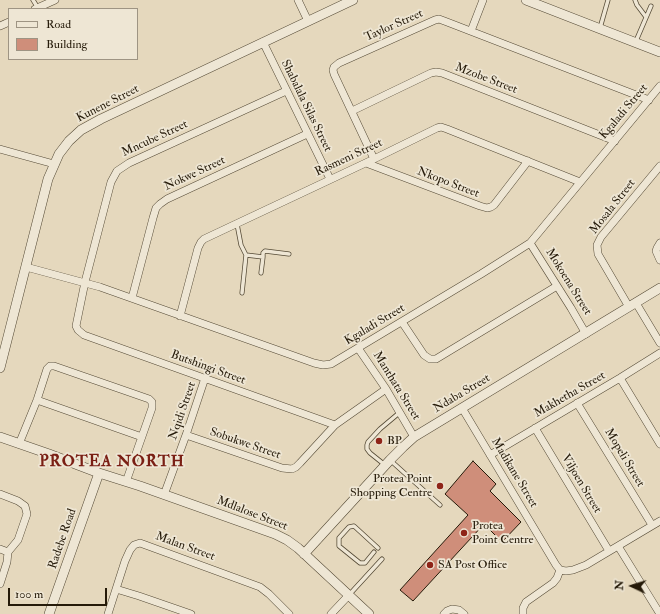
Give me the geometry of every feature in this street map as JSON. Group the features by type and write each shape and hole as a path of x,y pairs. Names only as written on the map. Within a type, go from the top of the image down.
{"street":[{"path":"37,8 54,0"},
{"path":"298,0 308,21"},
{"name":"Kunene Street","path":"0,368 48,179 58,154 69,141 88,126 354,0"},
{"path":"471,31 483,0"},
{"path":"526,0 660,52"},
{"name":"Taylor Street","path":"374,159 334,73 334,67 337,64 439,19 649,100"},
{"name":"Shabalala Silas Street","path":"263,42 330,179"},
{"name":"Mzobe Street","path":"352,111 430,73 436,72 615,140"},
{"name":"Kgaladi Street","path":"26,267 85,282 314,363 323,365 331,364 530,243 660,86"},
{"name":"Mncube Street","path":"76,328 76,320 85,282 111,182 117,170 129,163 286,91"},
{"name":"Rasmeni Street","path":"180,316 200,243 206,238 434,129 441,127 447,129 580,182"},
{"name":"Nokwe Street","path":"132,298 156,208 160,204 167,199 307,134"},
{"path":"0,149 54,164"},
{"name":"Nkopo Street","path":"366,162 487,208 494,205 528,161"},
{"name":"Mosala Street","path":"660,166 601,237 597,245 598,254 660,343"},
{"name":"Mokoena Street","path":"530,243 586,334"},
{"path":"660,243 657,246 656,251 660,260"},
{"path":"402,322 424,355 430,359 436,359 557,286"},
{"name":"Ndaba Street","path":"304,554 388,462 414,437 660,288"},
{"name":"Butshingi Street","path":"76,328 84,335 335,425"},
{"name":"Manthata Street","path":"358,348 386,389 414,437"},
{"name":"Makhetha Street","path":"490,455 660,353"},
{"path":"19,444 50,366 54,366 150,400 152,402 152,407 126,482"},
{"name":"Nqidi Street","path":"164,495 205,378"},
{"path":"620,378 660,444"},
{"name":"Sobukwe Street","path":"186,435 282,468 290,469 298,466 335,425 386,389"},
{"path":"37,400 142,438"},
{"name":"Mopeli Street","path":"577,402 652,525"},
{"name":"Madikane Street","path":"462,408 560,570"},
{"name":"Viljoen Street","path":"535,428 609,551"},
{"name":"Mdlalose Street","path":"0,437 275,534 287,540 304,554 369,614"},
{"name":"Radebe Road","path":"49,614 99,473"},
{"path":"0,494 18,501 25,506 27,514 18,540 8,552 7,562 0,584"},
{"path":"523,611 524,604 553,583 558,578 560,570 573,570 586,565 660,521"},
{"name":"Malan Street","path":"108,614 130,550 138,543 260,587 289,614"},
{"path":"618,546 660,614"},
{"path":"0,549 8,552"},
{"path":"116,589 190,614"},
{"path":"331,614 349,595"},
{"path":"444,614 449,610 454,609 464,614"}],"lane":[{"path":"33,0 37,8"},
{"path":"600,29 608,0"},
{"path":"635,0 646,17"},
{"path":"635,42 651,6"},
{"path":"236,223 241,245 246,255 242,293"},
{"path":"261,273 263,253 289,254"},
{"path":"246,255 263,257"},
{"path":"400,412 380,429 368,442 367,449 370,453 388,462 440,505"},
{"path":"374,552 364,563 362,563 339,546 339,538 349,527 354,526 378,548"},
{"path":"349,595 382,559"}],"building":[{"name":"Protea Point Centre","path":"473,461 496,484 490,491 521,522 502,542 484,524 413,601 400,590 468,515 445,494"}],"place":[{"name":"BP","path":"379,441"},
{"name":"Protea Point Shopping Centre","path":"440,486"},
{"name":"Protea Point Centre","path":"464,533"},
{"name":"SA Post Office","path":"430,565"}],"district":[{"name":"PROTEA NORTH","path":"112,463"}]}
